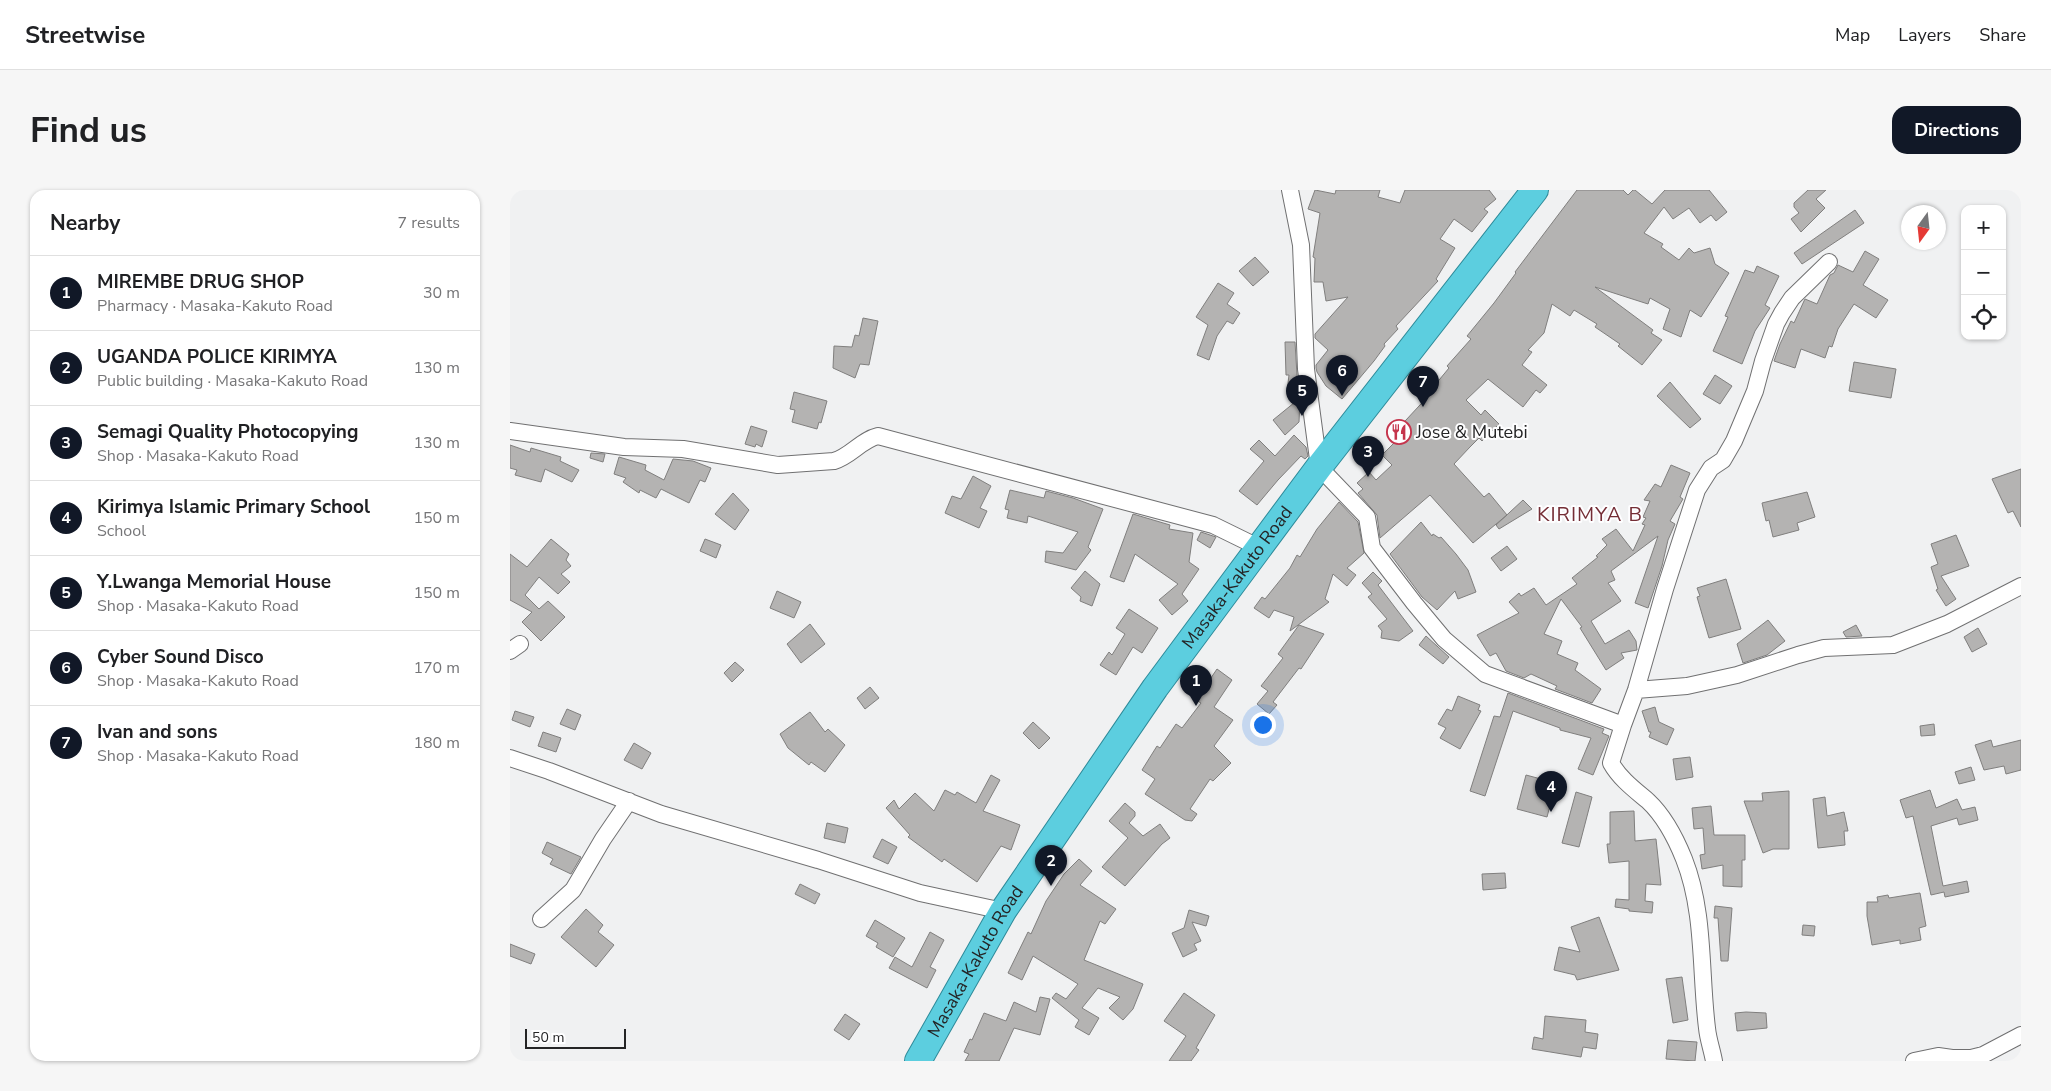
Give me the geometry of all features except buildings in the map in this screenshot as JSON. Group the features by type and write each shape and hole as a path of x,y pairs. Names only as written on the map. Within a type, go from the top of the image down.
{"highway":[{"name":"Masaka-Kakuto Road","path":"918,1061 1003,910 1155,688 1319,467 1536,190"}],"street":[{"path":"1290,190 1301,245 1306,369 1312,428 1319,467 1367,517 1372,548 1414,603 1444,638 1474,667 1485,674 1623,725"},
{"path":"1714,1061 1707,1029 1697,914 1684,859 1664,820 1649,803 1628,785 1611,763 1636,690 1665,589 1697,490 1711,468 1723,460 1734,441 1755,390 1776,324 1782,313 1792,298 1829,262"},
{"path":"510,431 624,447 683,449 778,465 834,461 843,458 869,438 878,436 1213,525 1260,548"},
{"path":"1636,690 1687,686 1737,675 1824,648 1893,645 1947,624 2021,586"},
{"path":"510,758 661,814 818,860 920,893 1003,910"},
{"path":"541,919 573,890 603,839 629,801"},
{"path":"1914,1061 1938,1056 1972,1059 2021,1035"}],"place":[{"name":"Cyber Sound Disco","path":"1342,396"},
{"name":"Ivan and sons","path":"1423,407"},
{"name":"Y.Lwanga Memorial House","path":"1302,416"},
{"name":"Jose & Mutebi","path":"1399,432"},
{"name":"Semagi Quality Photocopying","path":"1368,477"},
{"name":"MIREMBE DRUG SHOP","path":"1196,706"},
{"name":"Kirimya Islamic Primary School","path":"1551,812"},
{"name":"UGANDA POLICE KIRIMYA","path":"1051,886"}],"district":[{"name":"KIRIMYA B","path":"1590,514"}]}
